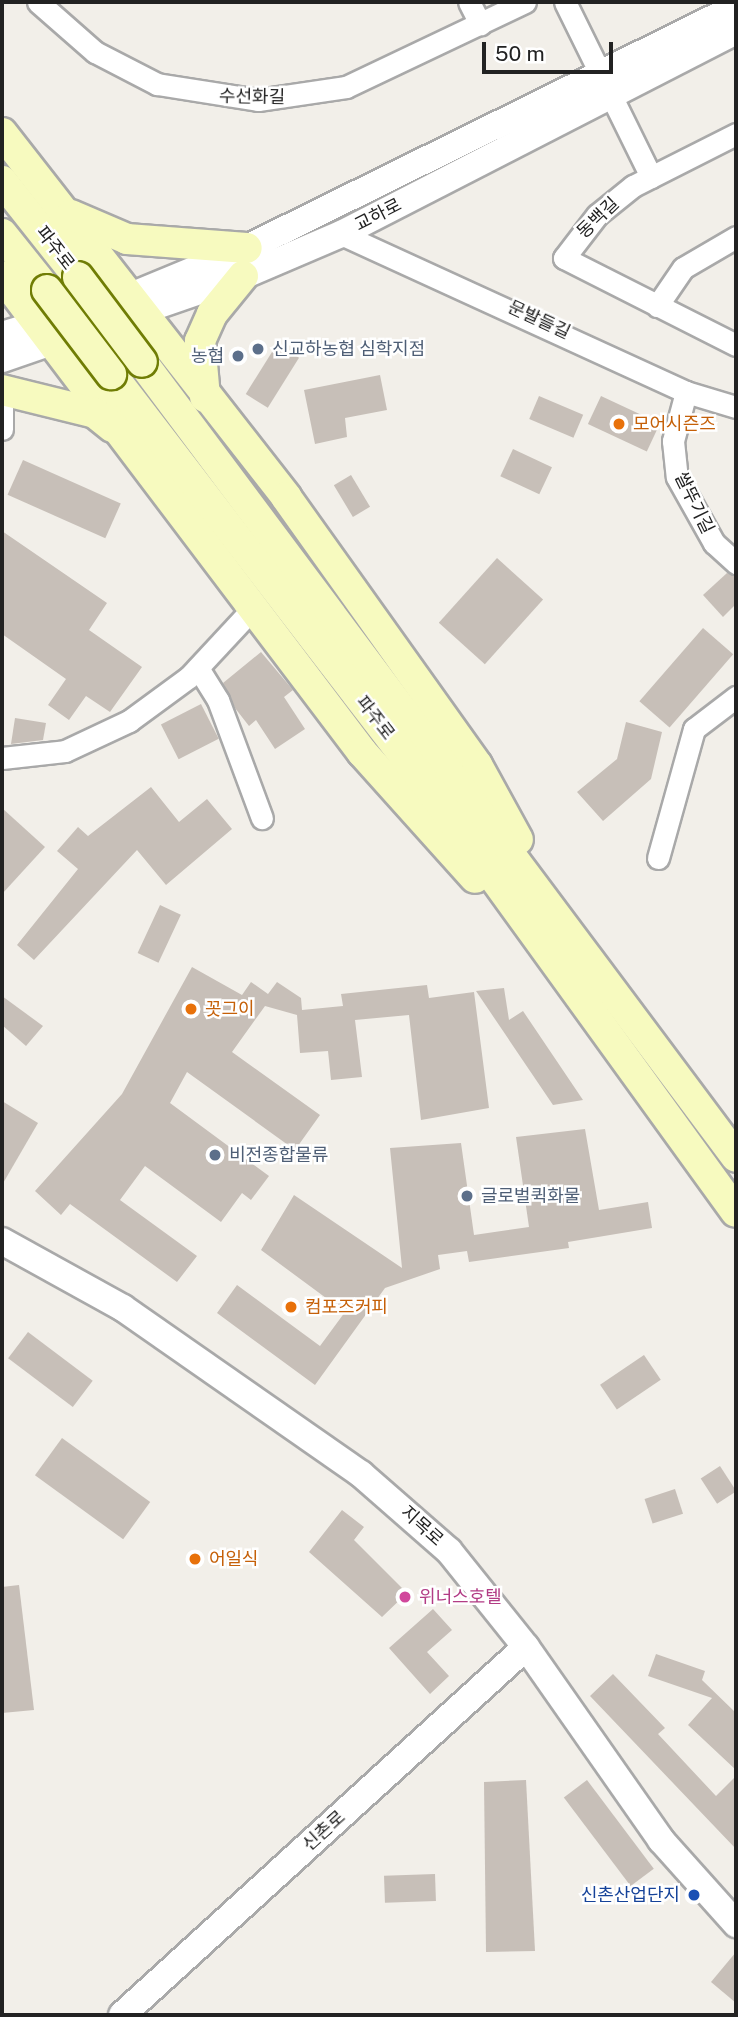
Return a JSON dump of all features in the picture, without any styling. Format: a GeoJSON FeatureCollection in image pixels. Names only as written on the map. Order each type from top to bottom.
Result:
{"type":"FeatureCollection","features":[{"type":"Feature","properties":{"kind":"main road"},"geometry":{"type":"LineString","coordinates":[[2,133],[140,303],[205,398],[286,497],[477,765],[569,932]]}},
{"type":"Feature","properties":{"kind":"main road","name":"파주로"},"geometry":{"type":"LineString","coordinates":[[2,181],[142,362],[736,1157]]}},
{"type":"Feature","properties":{"kind":"main road"},"geometry":{"type":"LineString","coordinates":[[67,213],[127,239],[245,262],[212,314],[200,341],[205,398]]}},
{"type":"Feature","properties":{"kind":"main road","name":"파주로"},"geometry":{"type":"LineString","coordinates":[[2,234],[111,374],[556,964],[736,1212]]}},
{"type":"Feature","properties":{"kind":"main road"},"geometry":{"type":"LineString","coordinates":[[2,276],[136,446],[255,607],[414,813],[556,964]]}},
{"type":"Feature","properties":{"kind":"main road"},"geometry":{"type":"LineString","coordinates":[[2,390],[95,413],[136,446]]}},
{"type":"Feature","properties":{"kind":"street","name":"수선화길"},"geometry":{"type":"LineString","coordinates":[[37,2],[123,69],[170,88],[232,99],[291,99],[346,88],[525,2]]}},
{"type":"Feature","properties":{"kind":"street"},"geometry":{"type":"LineString","coordinates":[[469,2],[480,24]]}},
{"type":"Feature","properties":{"kind":"street"},"geometry":{"type":"LineString","coordinates":[[565,2],[651,177]]}},
{"type":"Feature","properties":{"kind":"street","name":"교하로"},"geometry":{"type":"LineString","coordinates":[[245,262],[341,234],[736,7]]}},
{"type":"Feature","properties":{"kind":"street","name":"교하로"},"geometry":{"type":"LineString","coordinates":[[2,335],[44,331],[140,303],[245,262],[606,83],[736,31]]}},
{"type":"Feature","properties":{"kind":"street","name":"동백길"},"geometry":{"type":"LineString","coordinates":[[735,139],[651,177],[597,215],[564,258],[736,345]]}},
{"type":"Feature","properties":{"kind":"street","name":"문발들길"},"geometry":{"type":"LineString","coordinates":[[341,234],[686,392],[736,407]]}},
{"type":"Feature","properties":{"kind":"street"},"geometry":{"type":"LineString","coordinates":[[657,306],[683,268],[736,237]]}},
{"type":"Feature","properties":{"kind":"street","name":"교하로"},"geometry":{"type":"LineString","coordinates":[[2,359],[44,331]]}},
{"type":"Feature","properties":{"kind":"street","name":"쌀뚜기길"},"geometry":{"type":"LineString","coordinates":[[686,392],[673,441],[677,477],[714,544],[736,563]]}},
{"type":"Feature","properties":{"kind":"street"},"geometry":{"type":"LineString","coordinates":[[2,401],[2,429]]}},
{"type":"Feature","properties":{"kind":"street"},"geometry":{"type":"LineString","coordinates":[[2,758],[65,751],[130,720],[198,668],[255,607]]}},
{"type":"Feature","properties":{"kind":"street"},"geometry":{"type":"LineString","coordinates":[[198,668],[218,700],[262,818]]}},
{"type":"Feature","properties":{"kind":"street"},"geometry":{"type":"LineString","coordinates":[[658,858],[694,729],[736,697]]}},
{"type":"Feature","properties":{"kind":"street","name":"지목로"},"geometry":{"type":"LineString","coordinates":[[2,1241],[123,1308],[361,1474],[449,1551],[726,1903],[736,1924]]}},
{"type":"Feature","properties":{"kind":"street","name":"신촌로"},"geometry":{"type":"LineString","coordinates":[[122,2015],[526,1647]]}},
{"type":"Feature","properties":{"kind":"building"},"geometry":{"type":"Polygon","coordinates":[[[277,344],[299,358],[268,408],[246,394],[277,344]]]}},
{"type":"Feature","properties":{"kind":"building"},"geometry":{"type":"Polygon","coordinates":[[[380,375],[387,410],[345,418],[347,437],[315,444],[304,390],[380,375]]]}},
{"type":"Feature","properties":{"kind":"building"},"geometry":{"type":"Polygon","coordinates":[[[539,396],[583,415],[573,438],[529,419],[539,396]]]}},
{"type":"Feature","properties":{"kind":"building"},"geometry":{"type":"Polygon","coordinates":[[[601,396],[660,423],[647,452],[588,424],[601,396]]]}},
{"type":"Feature","properties":{"kind":"building"},"geometry":{"type":"Polygon","coordinates":[[[513,449],[552,467],[539,494],[500,476],[513,449]]]}},
{"type":"Feature","properties":{"kind":"building"},"geometry":{"type":"Polygon","coordinates":[[[23,460],[121,504],[105,538],[8,495],[23,460]]]}},
{"type":"Feature","properties":{"kind":"building"},"geometry":{"type":"Polygon","coordinates":[[[351,475],[370,507],[353,517],[334,485],[351,475]]]}},
{"type":"Feature","properties":{"kind":"building"},"geometry":{"type":"Polygon","coordinates":[[[2,531],[107,603],[89,630],[142,667],[110,712],[86,696],[69,720],[48,705],[66,679],[2,634],[2,531]]]}},
{"type":"Feature","properties":{"kind":"building"},"geometry":{"type":"Polygon","coordinates":[[[497,558],[543,599],[485,664],[439,623],[497,558]]]}},
{"type":"Feature","properties":{"kind":"building"},"geometry":{"type":"Polygon","coordinates":[[[727,573],[736,576],[736,604],[723,617],[703,595],[727,573]]]}},
{"type":"Feature","properties":{"kind":"building"},"geometry":{"type":"Polygon","coordinates":[[[703,628],[733,654],[670,727],[639,701],[703,628]]]}},
{"type":"Feature","properties":{"kind":"building"},"geometry":{"type":"Polygon","coordinates":[[[261,652],[293,690],[284,697],[305,729],[275,749],[256,720],[249,726],[235,708],[223,683],[261,652]]]}},
{"type":"Feature","properties":{"kind":"building"},"geometry":{"type":"Polygon","coordinates":[[[201,704],[219,739],[179,759],[161,724],[201,704]]]}},
{"type":"Feature","properties":{"kind":"building"},"geometry":{"type":"Polygon","coordinates":[[[15,718],[46,723],[43,740],[11,744],[15,718]]]}},
{"type":"Feature","properties":{"kind":"building"},"geometry":{"type":"Polygon","coordinates":[[[626,722],[662,732],[651,779],[603,821],[577,792],[617,759],[626,722]]]}},
{"type":"Feature","properties":{"kind":"building"},"geometry":{"type":"Polygon","coordinates":[[[151,787],[179,822],[207,799],[232,829],[166,885],[137,850],[34,960],[17,945],[78,869],[57,851],[78,827],[88,836],[151,787]]]}},
{"type":"Feature","properties":{"kind":"building"},"geometry":{"type":"Polygon","coordinates":[[[2,808],[45,847],[2,894],[2,808]]]}},
{"type":"Feature","properties":{"kind":"building"},"geometry":{"type":"Polygon","coordinates":[[[160,905],[181,915],[158,963],[138,953],[160,905]]]}},
{"type":"Feature","properties":{"kind":"building"},"geometry":{"type":"Polygon","coordinates":[[[192,967],[242,995],[251,982],[268,994],[277,982],[301,998],[302,1010],[343,1006],[341,994],[427,985],[429,998],[474,992],[489,1108],[421,1120],[409,1015],[355,1020],[362,1077],[331,1080],[328,1051],[300,1053],[297,1015],[265,1006],[232,1052],[320,1115],[295,1150],[187,1072],[170,1103],[269,1176],[251,1200],[242,1193],[221,1222],[145,1166],[120,1200],[197,1256],[177,1282],[70,1204],[61,1215],[35,1191],[122,1094],[192,967]]]}},
{"type":"Feature","properties":{"kind":"building"},"geometry":{"type":"Polygon","coordinates":[[[504,988],[509,1020],[523,1011],[583,1100],[553,1105],[476,991],[504,988]]]}},
{"type":"Feature","properties":{"kind":"building"},"geometry":{"type":"Polygon","coordinates":[[[2,996],[43,1026],[26,1046],[2,1025],[2,996]]]}},
{"type":"Feature","properties":{"kind":"building"},"geometry":{"type":"Polygon","coordinates":[[[2,1101],[38,1123],[2,1185],[2,1101]]]}},
{"type":"Feature","properties":{"kind":"building"},"geometry":{"type":"Polygon","coordinates":[[[585,1129],[599,1210],[648,1202],[652,1228],[568,1242],[569,1248],[469,1262],[467,1251],[438,1255],[440,1269],[385,1288],[315,1385],[217,1313],[237,1285],[320,1346],[345,1312],[261,1250],[294,1195],[402,1268],[390,1148],[461,1143],[474,1235],[529,1227],[516,1137],[585,1129]]]}},
{"type":"Feature","properties":{"kind":"building"},"geometry":{"type":"Polygon","coordinates":[[[28,1332],[93,1381],[73,1407],[8,1358],[28,1332]]]}},
{"type":"Feature","properties":{"kind":"building"},"geometry":{"type":"Polygon","coordinates":[[[644,1355],[661,1380],[617,1410],[600,1385],[644,1355]]]}},
{"type":"Feature","properties":{"kind":"building"},"geometry":{"type":"Polygon","coordinates":[[[62,1438],[150,1502],[123,1539],[35,1475],[62,1438]]]}},
{"type":"Feature","properties":{"kind":"building"},"geometry":{"type":"Polygon","coordinates":[[[720,1466],[736,1491],[717,1504],[701,1479],[720,1466]]]}},
{"type":"Feature","properties":{"kind":"building"},"geometry":{"type":"Polygon","coordinates":[[[675,1489],[683,1514],[653,1524],[645,1499],[675,1489]]]}},
{"type":"Feature","properties":{"kind":"building"},"geometry":{"type":"Polygon","coordinates":[[[342,1510],[364,1527],[354,1540],[407,1593],[382,1617],[309,1552],[342,1510]]]}},
{"type":"Feature","properties":{"kind":"building"},"geometry":{"type":"Polygon","coordinates":[[[19,1585],[34,1710],[2,1713],[2,1587],[19,1585]]]}},
{"type":"Feature","properties":{"kind":"building"},"geometry":{"type":"Polygon","coordinates":[[[433,1609],[452,1630],[427,1652],[449,1676],[430,1694],[389,1648],[433,1609]]]}},
{"type":"Feature","properties":{"kind":"building"},"geometry":{"type":"Polygon","coordinates":[[[656,1654],[705,1671],[702,1680],[736,1713],[736,1770],[688,1725],[712,1698],[648,1676],[656,1654]]]}},
{"type":"Feature","properties":{"kind":"building"},"geometry":{"type":"Polygon","coordinates":[[[613,1674],[665,1728],[658,1734],[716,1796],[736,1776],[736,1849],[590,1696],[613,1674]]]}},
{"type":"Feature","properties":{"kind":"building"},"geometry":{"type":"Polygon","coordinates":[[[526,1780],[535,1951],[486,1952],[484,1782],[526,1780]]]}},
{"type":"Feature","properties":{"kind":"building"},"geometry":{"type":"Polygon","coordinates":[[[587,1780],[654,1869],[631,1886],[564,1797],[587,1780]]]}},
{"type":"Feature","properties":{"kind":"building"},"geometry":{"type":"Polygon","coordinates":[[[435,1874],[436,1901],[385,1903],[384,1876],[435,1874]]]}},
{"type":"Feature","properties":{"kind":"building"},"geometry":{"type":"Polygon","coordinates":[[[736,1952],[736,2003],[711,1982],[736,1952]]]}},
{"type":"Feature","properties":{"kind":"place","name":"신교하농협 심학지점"},"geometry":{"type":"Point","coordinates":[258,349]}},
{"type":"Feature","properties":{"kind":"place","name":"농협"},"geometry":{"type":"Point","coordinates":[238,356]}},
{"type":"Feature","properties":{"kind":"place","name":"모어시즌즈"},"geometry":{"type":"Point","coordinates":[619,424]}},
{"type":"Feature","properties":{"kind":"place","name":"꼿그이"},"geometry":{"type":"Point","coordinates":[191,1009]}},
{"type":"Feature","properties":{"kind":"place","name":"비전종합물류"},"geometry":{"type":"Point","coordinates":[215,1155]}},
{"type":"Feature","properties":{"kind":"place","name":"글로벌퀵화물"},"geometry":{"type":"Point","coordinates":[467,1196]}},
{"type":"Feature","properties":{"kind":"place","name":"컴포즈커피"},"geometry":{"type":"Point","coordinates":[291,1307]}},
{"type":"Feature","properties":{"kind":"place","name":"어일식"},"geometry":{"type":"Point","coordinates":[195,1559]}},
{"type":"Feature","properties":{"kind":"place","name":"위너스호텔"},"geometry":{"type":"Point","coordinates":[405,1597]}},
{"type":"Feature","properties":{"kind":"place","name":"신촌산업단지"},"geometry":{"type":"Point","coordinates":[694,1895]}}]}
